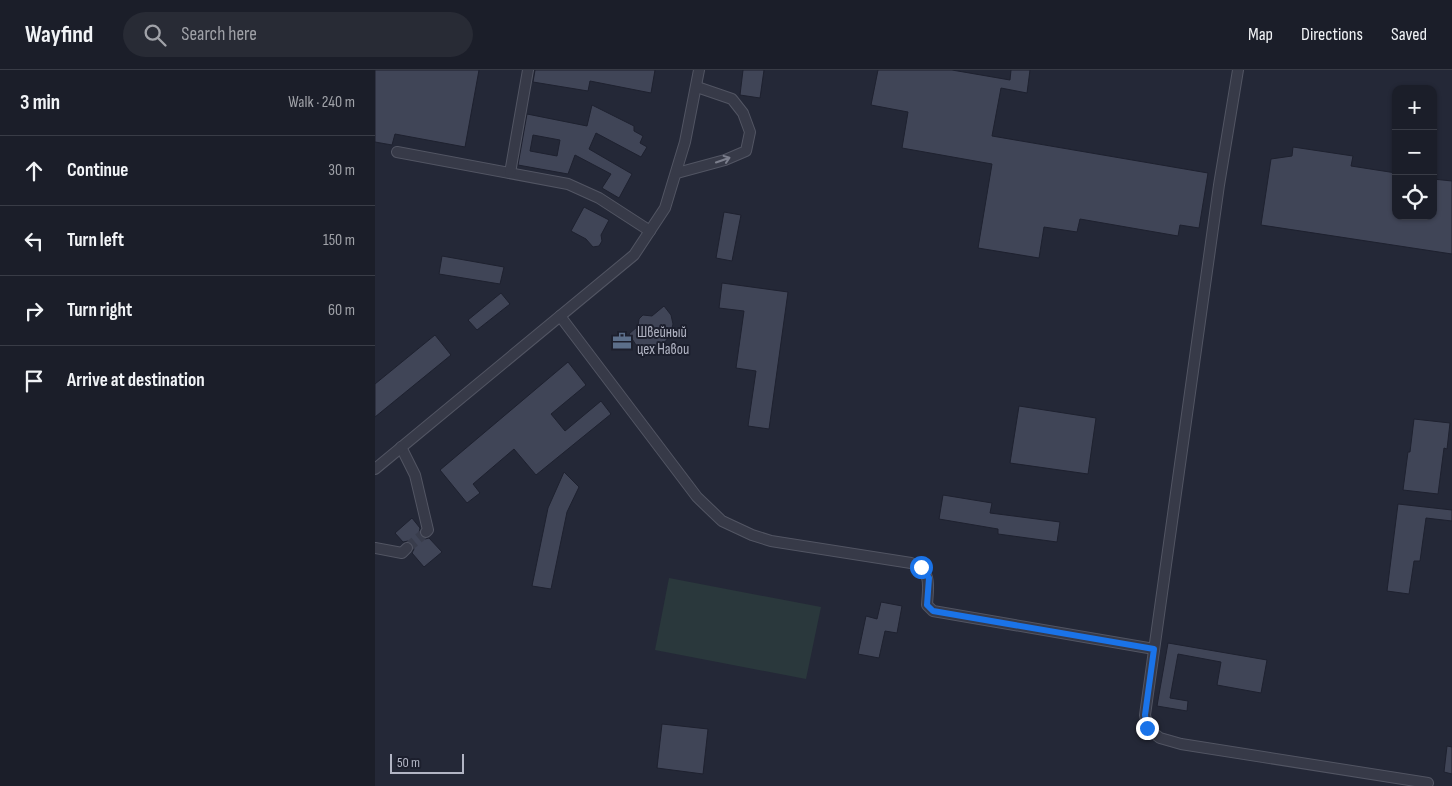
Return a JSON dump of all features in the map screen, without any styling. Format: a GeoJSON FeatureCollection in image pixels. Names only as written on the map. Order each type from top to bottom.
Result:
{"type":"FeatureCollection","features":[{"type":"Feature","properties":{"kind":"street"},"geometry":{"type":"LineString","coordinates":[[510,173],[528,70]]}},
{"type":"Feature","properties":{"kind":"street"},"geometry":{"type":"LineString","coordinates":[[375,469],[634,255],[665,208],[677,174],[697,87],[699,70]]}},
{"type":"Feature","properties":{"kind":"street"},"geometry":{"type":"LineString","coordinates":[[1238,70],[1219,185],[1154,649],[1145,715],[1147,728],[1160,738],[1181,744],[1428,783]]}},
{"type":"Feature","properties":{"kind":"street"},"geometry":{"type":"LineString","coordinates":[[677,174],[725,160],[746,151],[750,132],[743,113],[732,99],[697,87]]}},
{"type":"Feature","properties":{"kind":"street"},"geometry":{"type":"LineString","coordinates":[[397,152],[568,184],[599,198],[650,232]]}},
{"type":"Feature","properties":{"kind":"street"},"geometry":{"type":"LineString","coordinates":[[560,316],[697,497],[722,521],[752,535],[771,541],[911,563],[921,567],[929,578],[927,605],[933,611],[1154,649]]}},
{"type":"Feature","properties":{"kind":"street"},"geometry":{"type":"LineString","coordinates":[[401,447],[415,475],[428,530],[426,532]]}},
{"type":"Feature","properties":{"kind":"street"},"geometry":{"type":"LineString","coordinates":[[375,548],[402,553],[407,548]]}},
{"type":"Feature","properties":{"kind":"shaded area"},"geometry":{"type":"Polygon","coordinates":[[[669,578],[821,607],[806,679],[655,650],[669,578]]]}},
{"type":"Feature","properties":{"kind":"building"},"geometry":{"type":"Polygon","coordinates":[[[375,70],[479,70],[465,147],[395,134],[392,145],[375,142],[375,70]]]}},
{"type":"Feature","properties":{"kind":"building"},"geometry":{"type":"Polygon","coordinates":[[[535,70],[655,70],[651,93],[590,81],[588,91],[533,82],[535,70]]]}},
{"type":"Feature","properties":{"kind":"building"},"geometry":{"type":"Polygon","coordinates":[[[743,70],[764,70],[760,98],[740,95],[743,70]]]}},
{"type":"Feature","properties":{"kind":"building"},"geometry":{"type":"Polygon","coordinates":[[[878,70],[952,70],[1010,80],[1011,70],[1030,70],[1027,93],[1001,88],[992,136],[1208,173],[1199,228],[1180,225],[1178,236],[1080,219],[1077,232],[1044,227],[1039,258],[978,248],[992,164],[902,148],[908,112],[871,105],[878,70]]]}},
{"type":"Feature","properties":{"kind":"building"},"geometry":{"type":"Polygon","coordinates":[[[592,105],[634,126],[634,131],[643,136],[640,143],[647,147],[641,157],[596,133],[589,149],[632,174],[619,198],[602,188],[611,174],[575,155],[568,174],[518,165],[527,114],[587,126],[592,105]],[[533,135],[530,151],[557,156],[560,140],[533,135]]]}},
{"type":"Feature","properties":{"kind":"building"},"geometry":{"type":"Polygon","coordinates":[[[1293,147],[1353,156],[1351,166],[1392,172],[1392,220],[1437,220],[1437,179],[1452,181],[1452,254],[1261,225],[1271,159],[1292,156],[1293,147]]]}},
{"type":"Feature","properties":{"kind":"building"},"geometry":{"type":"Polygon","coordinates":[[[584,207],[609,220],[601,235],[602,241],[599,246],[593,247],[586,239],[571,231],[584,207]]]}},
{"type":"Feature","properties":{"kind":"building"},"geometry":{"type":"Polygon","coordinates":[[[724,212],[741,215],[732,261],[716,258],[724,212]]]}},
{"type":"Feature","properties":{"kind":"building"},"geometry":{"type":"Polygon","coordinates":[[[442,256],[504,267],[500,284],[439,274],[442,256]]]}},
{"type":"Feature","properties":{"kind":"building"},"geometry":{"type":"Polygon","coordinates":[[[722,283],[788,292],[769,429],[748,426],[756,371],[736,368],[744,311],[719,308],[722,283]]]}},
{"type":"Feature","properties":{"kind":"building"},"geometry":{"type":"Polygon","coordinates":[[[501,293],[510,304],[477,330],[468,320],[501,293]]]}},
{"type":"Feature","properties":{"kind":"building"},"geometry":{"type":"Polygon","coordinates":[[[664,306],[671,315],[673,324],[670,336],[662,345],[650,348],[636,345],[629,334],[638,326],[639,319],[643,315],[652,316],[664,306]]]}},
{"type":"Feature","properties":{"kind":"building"},"geometry":{"type":"Polygon","coordinates":[[[435,335],[451,355],[375,417],[375,384],[435,335]]]}},
{"type":"Feature","properties":{"kind":"building"},"geometry":{"type":"Polygon","coordinates":[[[568,362],[586,385],[551,414],[565,431],[601,401],[611,414],[536,475],[514,449],[473,484],[480,493],[467,503],[440,470],[568,362]]]}},
{"type":"Feature","properties":{"kind":"building"},"geometry":{"type":"Polygon","coordinates":[[[1019,406],[1096,418],[1088,474],[1010,463],[1019,406]]]}},
{"type":"Feature","properties":{"kind":"building"},"geometry":{"type":"Polygon","coordinates":[[[1414,419],[1450,423],[1447,449],[1444,448],[1438,494],[1403,490],[1414,419]]]}},
{"type":"Feature","properties":{"kind":"building"},"geometry":{"type":"Polygon","coordinates":[[[564,472],[579,487],[567,512],[551,589],[532,586],[548,508],[564,472]]]}},
{"type":"Feature","properties":{"kind":"building"},"geometry":{"type":"Polygon","coordinates":[[[943,495],[992,503],[990,513],[1060,522],[1057,542],[998,534],[998,529],[939,519],[943,495]]]}},
{"type":"Feature","properties":{"kind":"building"},"geometry":{"type":"Polygon","coordinates":[[[1398,504],[1452,510],[1452,521],[1426,518],[1420,561],[1414,561],[1409,594],[1387,591],[1398,504]]]}},
{"type":"Feature","properties":{"kind":"building"},"geometry":{"type":"Polygon","coordinates":[[[412,518],[420,528],[419,533],[421,536],[425,539],[429,538],[442,552],[424,567],[412,553],[414,549],[412,544],[408,541],[403,542],[395,533],[412,518]]]}},
{"type":"Feature","properties":{"kind":"building"},"geometry":{"type":"Polygon","coordinates":[[[881,602],[902,606],[897,633],[885,631],[879,658],[858,654],[866,616],[877,619],[881,602]]]}},
{"type":"Feature","properties":{"kind":"building"},"geometry":{"type":"Polygon","coordinates":[[[1168,643],[1267,660],[1261,693],[1217,685],[1221,662],[1178,654],[1170,698],[1188,701],[1187,711],[1157,706],[1168,643]]]}},
{"type":"Feature","properties":{"kind":"building"},"geometry":{"type":"Polygon","coordinates":[[[662,724],[708,729],[703,774],[657,768],[662,724]]]}},
{"type":"Feature","properties":{"kind":"building"},"geometry":{"type":"Polygon","coordinates":[[[1447,746],[1452,747],[1452,774],[1444,772],[1447,746]]]}},
{"type":"Feature","properties":{"kind":"tunnel"},"geometry":{"type":"LineString","coordinates":[[407,548],[426,532]]}},
{"type":"Feature","properties":{"kind":"place","name":"Швейный цех Навои"},"geometry":{"type":"Point","coordinates":[622,341]}},
{"type":"Feature","properties":{"kind":"route"},"geometry":{"type":"LineString","coordinates":[[921,567],[929,578],[927,605],[933,611],[1154,649],[1145,715],[1147,728]]}}]}
